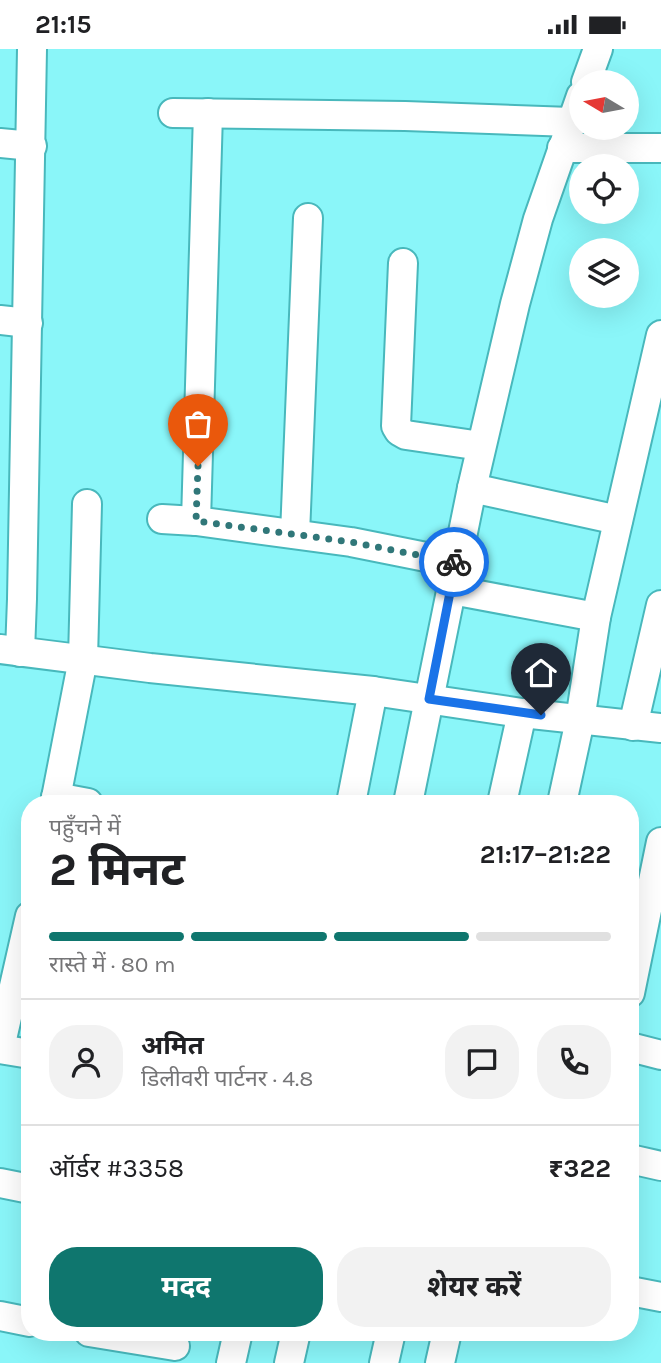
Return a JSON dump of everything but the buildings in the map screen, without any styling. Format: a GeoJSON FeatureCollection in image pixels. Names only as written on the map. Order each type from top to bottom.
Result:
{"type":"FeatureCollection","features":[{"type":"Feature","properties":{"kind":"street"},"geometry":{"type":"LineString","coordinates":[[33,49],[28,323],[10,650],[373,691],[522,713],[661,728]]}},
{"type":"Feature","properties":{"kind":"street"},"geometry":{"type":"LineString","coordinates":[[590,70],[598,49]]}},
{"type":"Feature","properties":{"kind":"street"},"geometry":{"type":"LineString","coordinates":[[173,113],[405,116],[569,122]]}},
{"type":"Feature","properties":{"kind":"street"},"geometry":{"type":"LineString","coordinates":[[196,521],[208,113]]}},
{"type":"Feature","properties":{"kind":"street"},"geometry":{"type":"LineString","coordinates":[[410,795],[481,446],[538,219],[569,128]]}},
{"type":"Feature","properties":{"kind":"street"},"geometry":{"type":"LineString","coordinates":[[633,140],[661,148]]}},
{"type":"Feature","properties":{"kind":"street"},"geometry":{"type":"LineString","coordinates":[[0,143],[32,146]]}},
{"type":"Feature","properties":{"kind":"street"},"geometry":{"type":"LineString","coordinates":[[295,534],[308,218]]}},
{"type":"Feature","properties":{"kind":"street"},"geometry":{"type":"LineString","coordinates":[[403,263],[396,426],[406,435],[481,446]]}},
{"type":"Feature","properties":{"kind":"street"},"geometry":{"type":"LineString","coordinates":[[0,320],[28,323]]}},
{"type":"Feature","properties":{"kind":"street"},"geometry":{"type":"LineString","coordinates":[[564,795],[580,720],[596,617],[618,520],[655,390],[661,335]]}},
{"type":"Feature","properties":{"kind":"street"},"geometry":{"type":"LineString","coordinates":[[472,488],[618,520]]}},
{"type":"Feature","properties":{"kind":"street"},"geometry":{"type":"LineString","coordinates":[[56,795],[83,659],[88,504]]}},
{"type":"Feature","properties":{"kind":"street"},"geometry":{"type":"LineString","coordinates":[[162,519],[196,521],[351,542],[456,562]]}},
{"type":"Feature","properties":{"kind":"street"},"geometry":{"type":"LineString","coordinates":[[452,590],[596,617]]}},
{"type":"Feature","properties":{"kind":"street"},"geometry":{"type":"LineString","coordinates":[[633,726],[661,605]]}},
{"type":"Feature","properties":{"kind":"street"},"geometry":{"type":"LineString","coordinates":[[353,795],[373,691]]}},
{"type":"Feature","properties":{"kind":"street"},"geometry":{"type":"LineString","coordinates":[[504,795],[522,713]]}},
{"type":"Feature","properties":{"kind":"street"},"geometry":{"type":"LineString","coordinates":[[639,969],[652,935],[661,842]]}},
{"type":"Feature","properties":{"kind":"street"},"geometry":{"type":"LineString","coordinates":[[21,956],[0,1049],[21,1052]]}},
{"type":"Feature","properties":{"kind":"street"},"geometry":{"type":"LineString","coordinates":[[639,1049],[661,1055]]}},
{"type":"Feature","properties":{"kind":"street"},"geometry":{"type":"LineString","coordinates":[[639,1161],[661,1166]]}},
{"type":"Feature","properties":{"kind":"street"},"geometry":{"type":"LineString","coordinates":[[0,1183],[21,1187]]}},
{"type":"Feature","properties":{"kind":"street"},"geometry":{"type":"LineString","coordinates":[[639,1293],[661,1297]]}},
{"type":"Feature","properties":{"kind":"street"},"geometry":{"type":"LineString","coordinates":[[0,1317],[21,1320]]}},
{"type":"Feature","properties":{"kind":"street"},"geometry":{"type":"LineString","coordinates":[[144,1341],[175,1346]]}},
{"type":"Feature","properties":{"kind":"street"},"geometry":{"type":"LineString","coordinates":[[231,1363],[236,1341]]}},
{"type":"Feature","properties":{"kind":"street"},"geometry":{"type":"LineString","coordinates":[[289,1363],[294,1341]]}},
{"type":"Feature","properties":{"kind":"street"},"geometry":{"type":"LineString","coordinates":[[384,1363],[389,1341]]}},
{"type":"Feature","properties":{"kind":"street"},"geometry":{"type":"LineString","coordinates":[[440,1363],[445,1341]]}},
{"type":"Feature","properties":{"kind":"way so far"},"geometry":{"type":"LineString","coordinates":[[198,466],[196,521],[351,542],[454,562]]}},
{"type":"Feature","properties":{"kind":"route"},"geometry":{"type":"LineString","coordinates":[[454,562],[452,590],[429,699],[541,715]]}}]}
